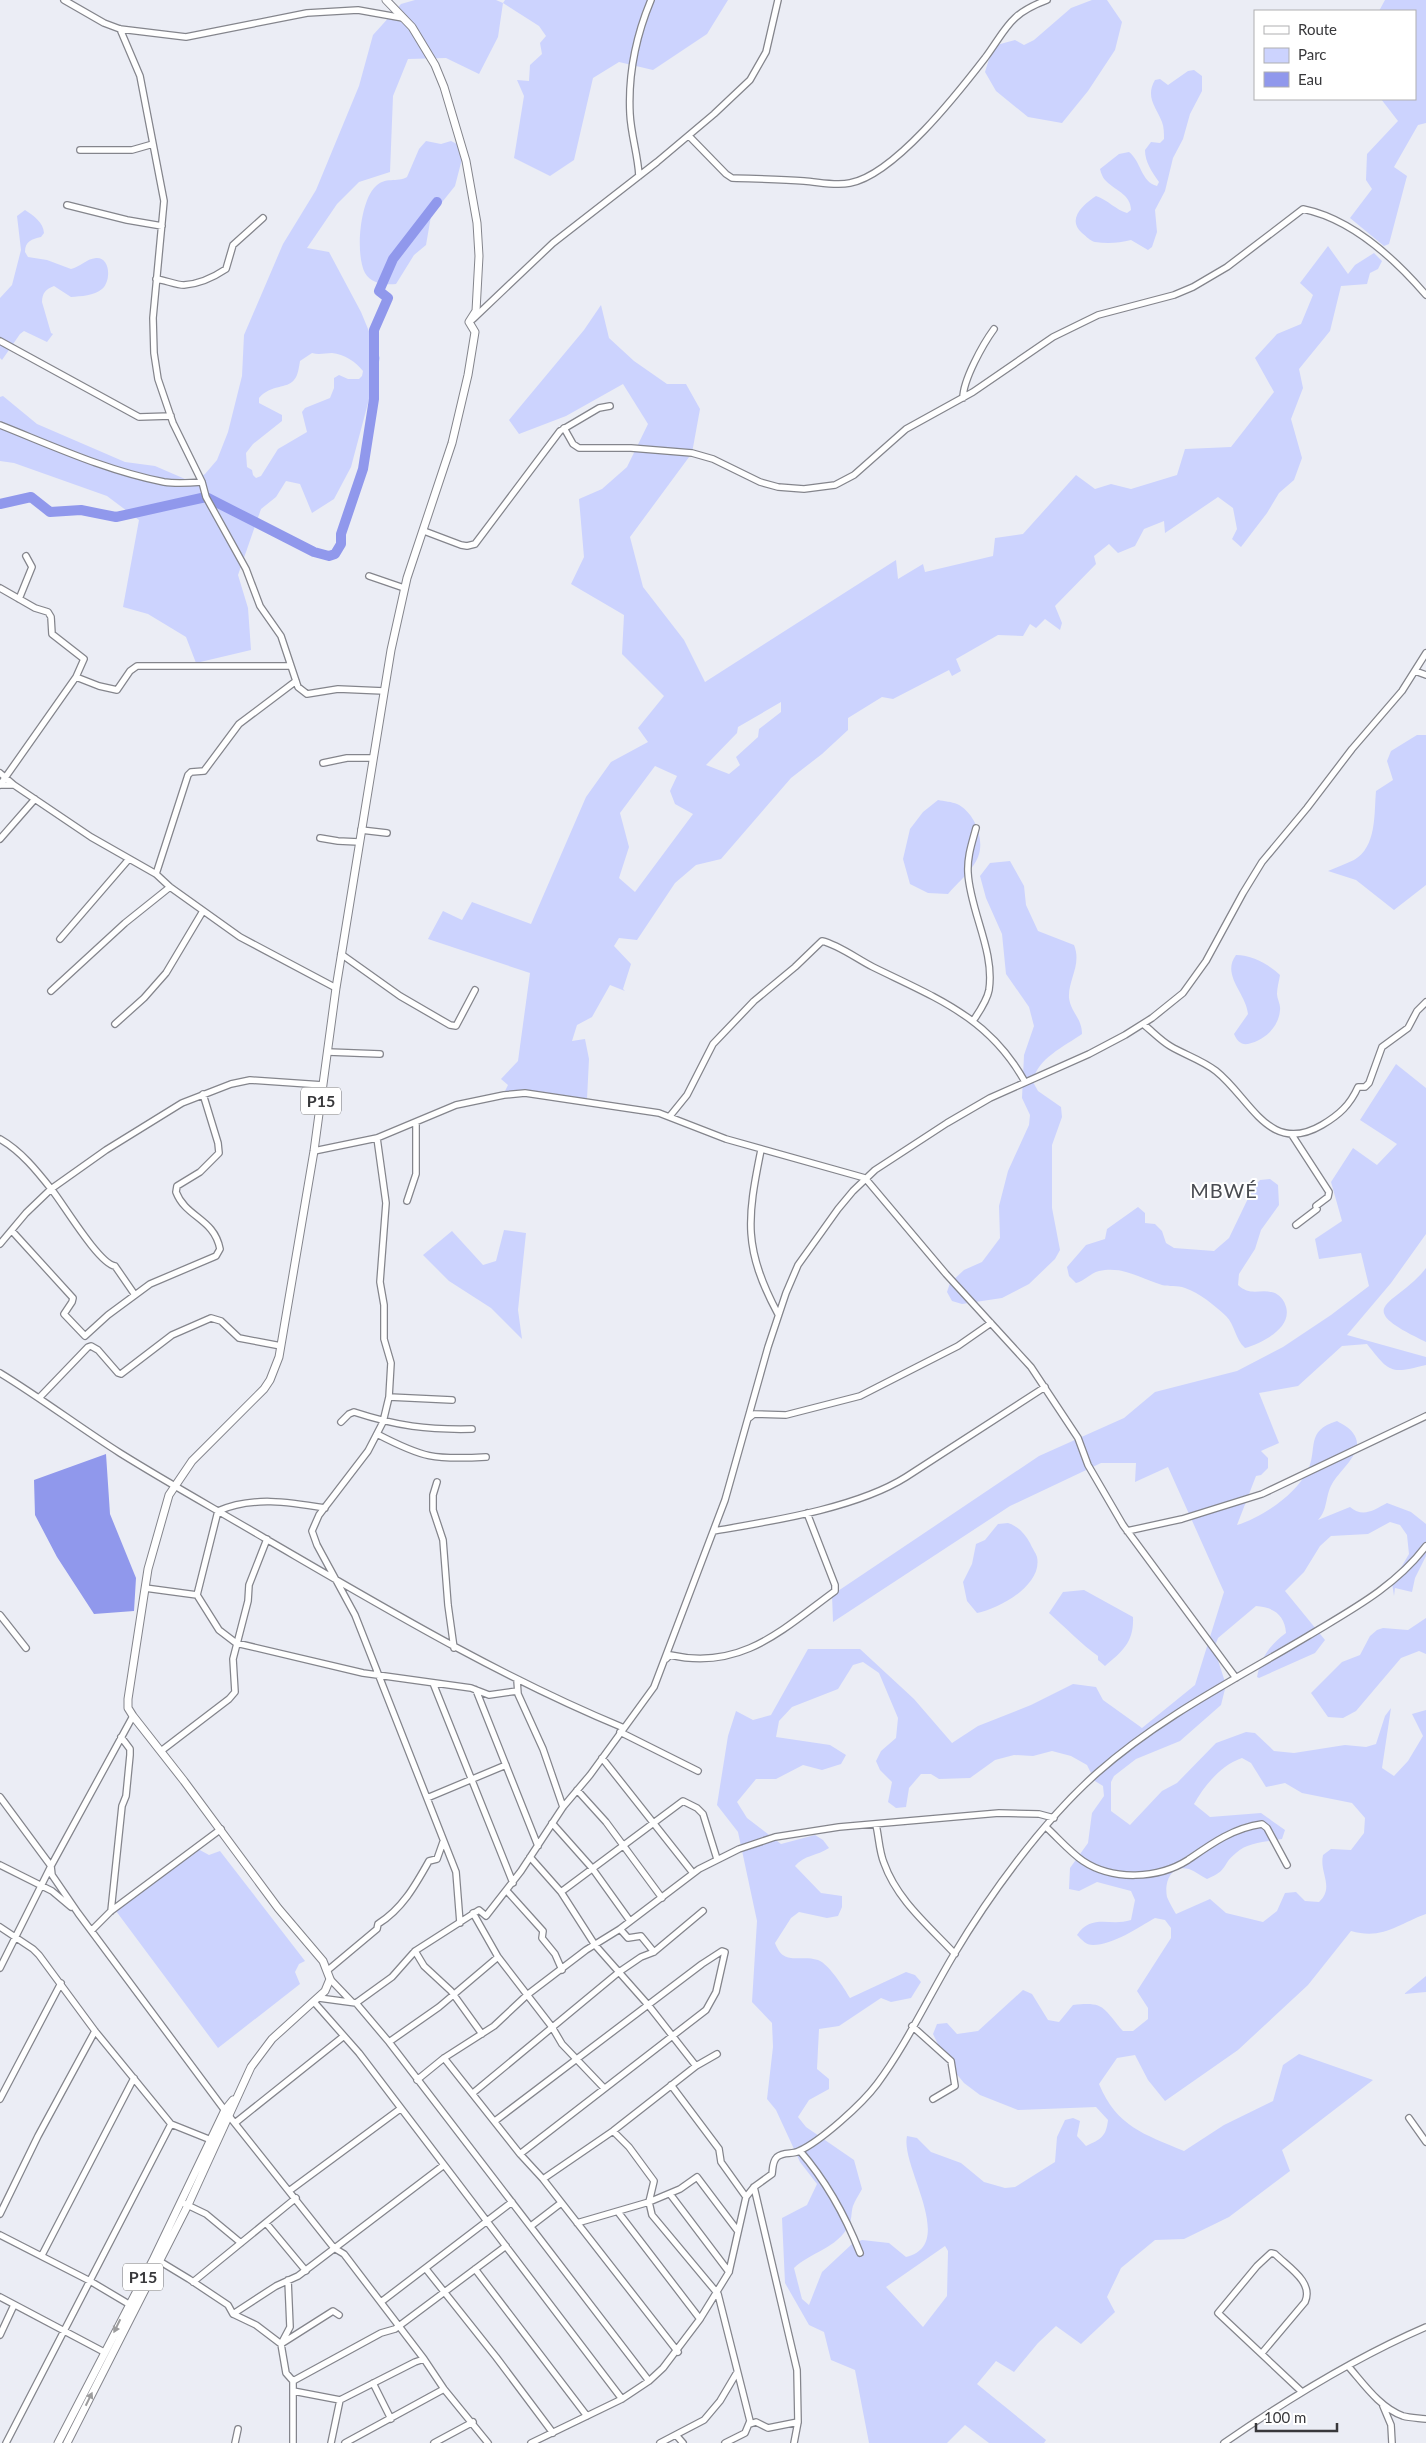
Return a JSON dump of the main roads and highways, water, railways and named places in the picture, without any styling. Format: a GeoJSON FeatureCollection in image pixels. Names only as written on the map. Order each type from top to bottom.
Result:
{"type":"FeatureCollection","features":[{"type":"Feature","properties":{"kind":"main road","name":"P15"},"geometry":{"type":"LineString","coordinates":[[185,2203],[211,2140],[266,2046],[317,2000],[328,1986],[330,1979],[328,1970],[318,1954],[271,1899],[133,1716],[128,1708],[128,1699],[152,1549],[173,1486],[200,1453],[264,1389],[275,1369],[281,1346],[314,1151],[341,954],[384,691],[404,588],[452,444],[465,390],[475,332],[469,322],[476,311],[479,256],[477,224],[466,161],[438,72],[423,43],[404,18],[386,0]]}},
{"type":"Feature","properties":{"kind":"main road","name":"P15"},"geometry":{"type":"LineString","coordinates":[[58,2443],[104,2352],[157,2260],[227,2113]]}},
{"type":"Feature","properties":{"kind":"main road","name":"P15"},"geometry":{"type":"LineString","coordinates":[[67,2443],[132,2306]]}},
{"type":"Feature","properties":{"kind":"water"},"geometry":{"type":"Polygon","coordinates":[[[106,1454],[110,1514],[136,1578],[134,1611],[94,1614],[57,1557],[35,1515],[34,1480],[106,1454]]]}},
{"type":"Feature","properties":{"kind":"waterway"},"geometry":{"type":"LineString","coordinates":[[0,504],[31,497],[50,512],[81,510],[116,517],[206,497],[314,552],[329,556],[335,554],[341,544],[341,534],[363,469],[374,399],[374,330],[388,298],[379,291],[393,259],[437,202]]}},
{"type":"Feature","properties":{"kind":"district","name":"MBWÉ"},"geometry":{"type":"Point","coordinates":[1224,1191]}}]}
